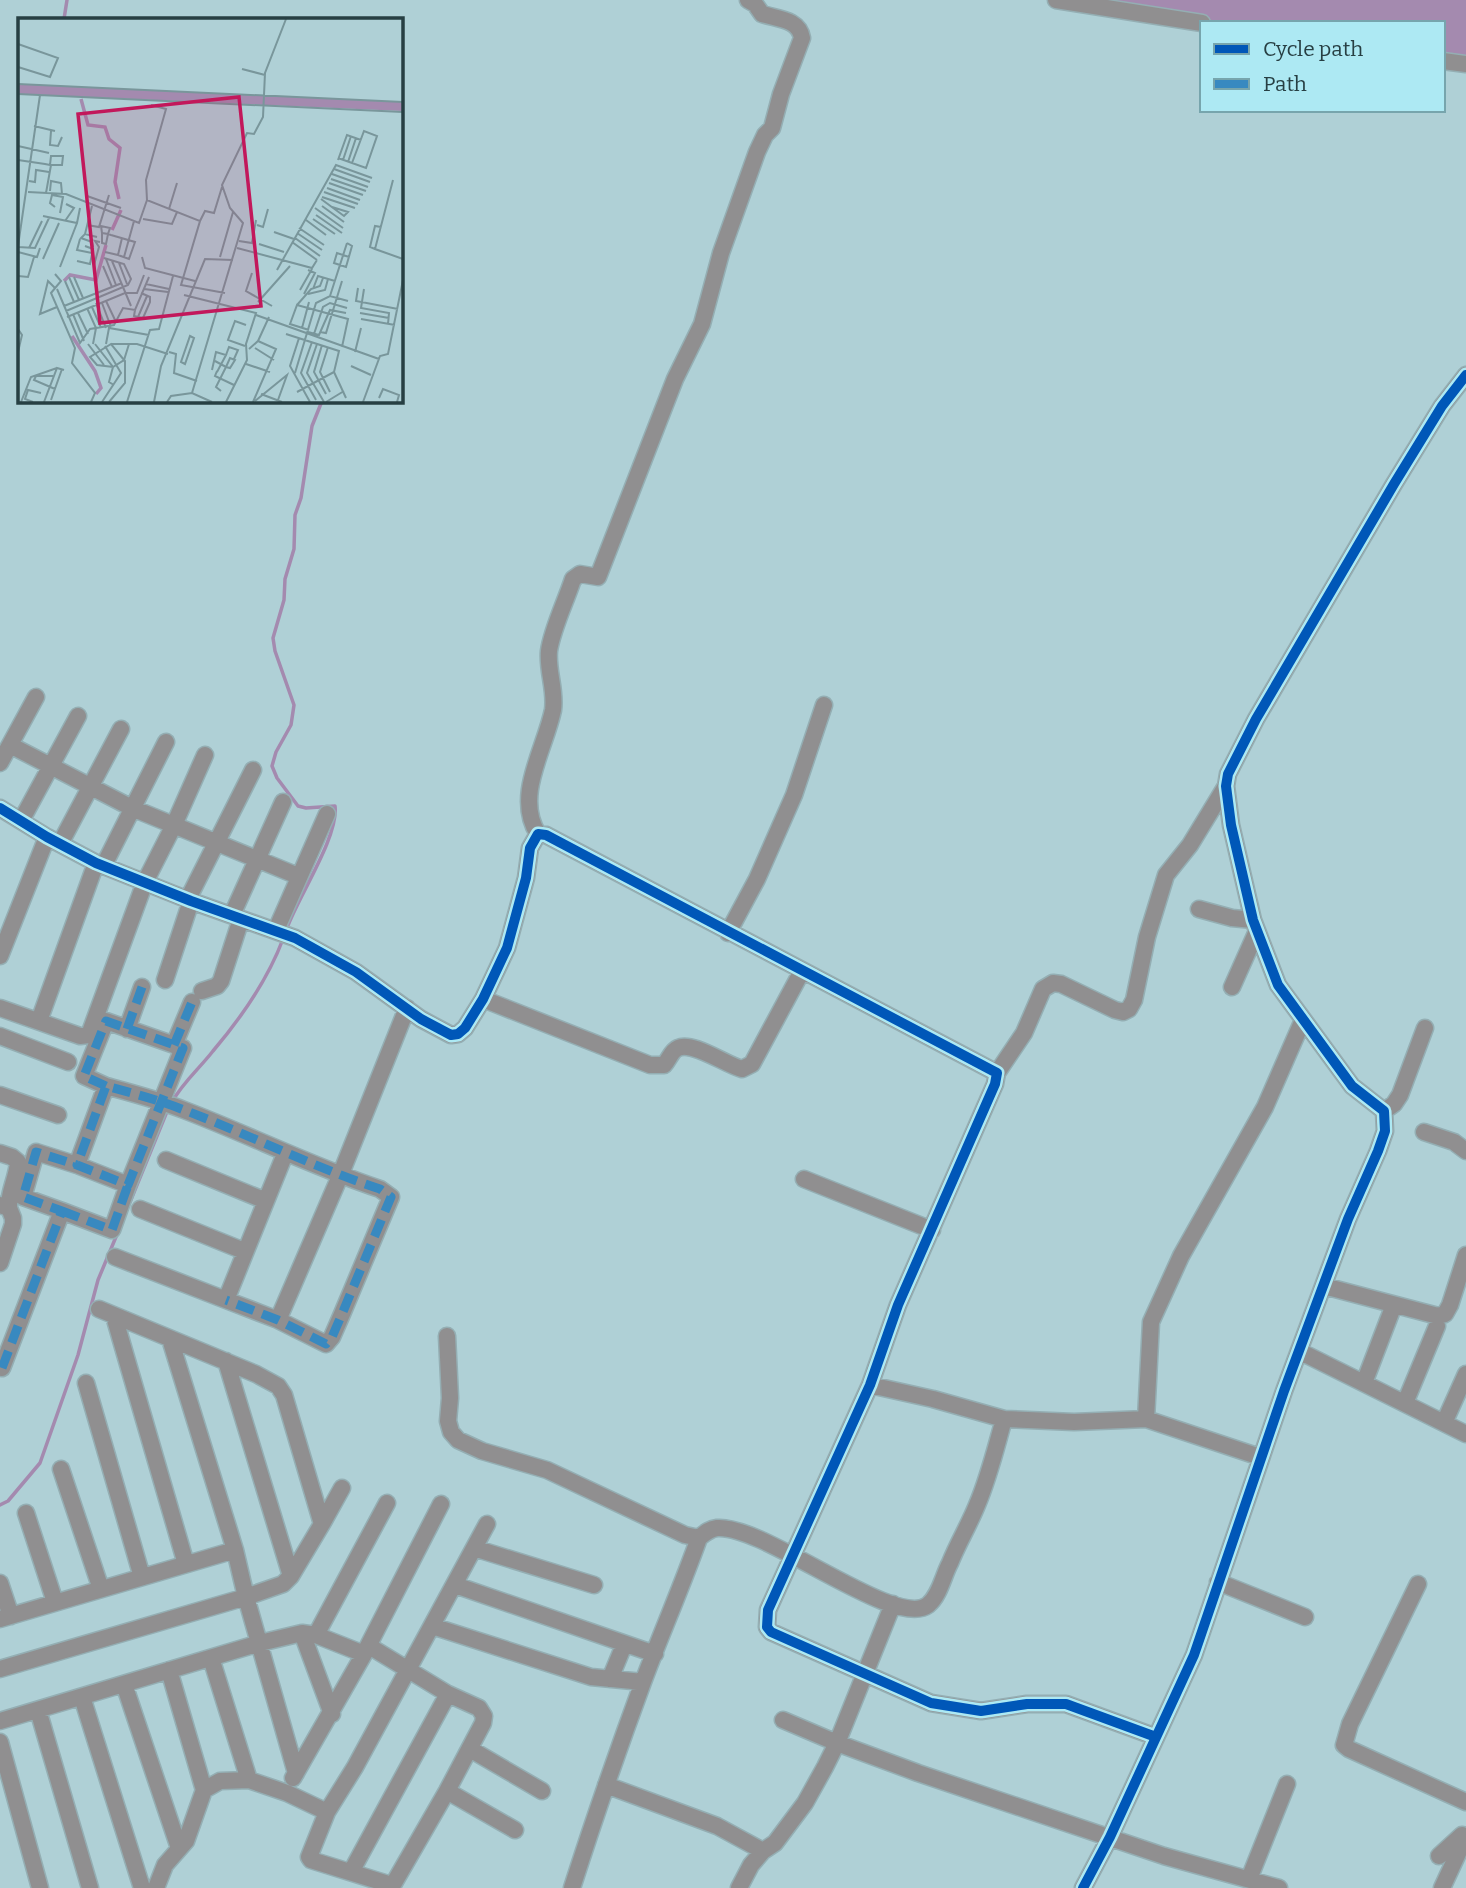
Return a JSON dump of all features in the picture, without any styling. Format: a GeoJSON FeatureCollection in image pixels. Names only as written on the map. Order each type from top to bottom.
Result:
{"type":"FeatureCollection","features":[{"type":"Feature","properties":{"kind":"street"},"geometry":{"type":"LineString","coordinates":[[538,834],[531,822],[528,807],[531,783],[552,710],[549,648],[573,579],[580,573],[595,578],[600,573],[666,409],[675,379],[702,324],[721,253],[757,152],[765,135],[772,128],[781,94],[802,38],[800,29],[795,24],[762,14],[755,4],[748,0]]}},
{"type":"Feature","properties":{"kind":"street"},"geometry":{"type":"LineString","coordinates":[[1056,0],[1200,23]]}},
{"type":"Feature","properties":{"kind":"street"},"geometry":{"type":"LineString","coordinates":[[1445,61],[1466,64]]}},
{"type":"Feature","properties":{"kind":"street"},"geometry":{"type":"LineString","coordinates":[[1083,1888],[1110,1837],[1194,1655],[1299,1351],[1385,1131],[1384,1111],[1352,1086],[1278,985],[1255,925],[1231,825],[1226,786],[1228,774],[1256,719],[1394,484],[1466,374]]}},
{"type":"Feature","properties":{"kind":"street"},"geometry":{"type":"LineString","coordinates":[[0,763],[36,697]]}},
{"type":"Feature","properties":{"kind":"street"},"geometry":{"type":"LineString","coordinates":[[728,933],[757,879],[794,795],[824,705]]}},
{"type":"Feature","properties":{"kind":"street"},"geometry":{"type":"LineString","coordinates":[[21,821],[78,716]]}},
{"type":"Feature","properties":{"kind":"street"},"geometry":{"type":"LineString","coordinates":[[0,956],[53,841],[90,787],[121,729]]}},
{"type":"Feature","properties":{"kind":"street"},"geometry":{"type":"LineString","coordinates":[[39,1021],[100,864],[166,742]]}},
{"type":"Feature","properties":{"kind":"street"},"geometry":{"type":"LineString","coordinates":[[10,745],[132,808],[298,876]]}},
{"type":"Feature","properties":{"kind":"street"},"geometry":{"type":"LineString","coordinates":[[0,1007],[79,1036],[89,1035],[145,882],[205,755]]}},
{"type":"Feature","properties":{"kind":"street"},"geometry":{"type":"LineString","coordinates":[[165,980],[190,900],[253,770]]}},
{"type":"Feature","properties":{"kind":"street"},"geometry":{"type":"LineString","coordinates":[[1156,1737],[1066,1704],[1027,1704],[981,1711],[931,1703],[771,1632],[767,1626],[768,1610],[870,1385],[898,1305],[995,1084],[997,1073],[1024,1033],[1043,989],[1048,985],[1060,984],[1115,1010],[1123,1012],[1129,1009],[1166,875],[1190,845],[1226,786]]}},
{"type":"Feature","properties":{"kind":"street"},"geometry":{"type":"LineString","coordinates":[[174,1045],[197,996],[217,986],[221,981],[236,917],[256,859],[283,802]]}},
{"type":"Feature","properties":{"kind":"street"},"geometry":{"type":"LineString","coordinates":[[0,808],[53,841],[100,864],[190,900],[282,932],[356,972],[445,1034],[458,1034],[466,1028],[483,999],[510,939],[526,878],[530,848],[538,834]]}},
{"type":"Feature","properties":{"kind":"street"},"geometry":{"type":"LineString","coordinates":[[282,932],[298,876],[327,814]]}},
{"type":"Feature","properties":{"kind":"street"},"geometry":{"type":"LineString","coordinates":[[538,834],[546,835],[997,1073]]}},
{"type":"Feature","properties":{"kind":"street"},"geometry":{"type":"LineString","coordinates":[[1199,909],[1255,925]]}},
{"type":"Feature","properties":{"kind":"street"},"geometry":{"type":"LineString","coordinates":[[1232,986],[1255,925]]}},
{"type":"Feature","properties":{"kind":"street"},"geometry":{"type":"LineString","coordinates":[[483,999],[650,1065],[664,1065],[676,1049],[682,1047],[696,1049],[742,1069],[752,1064],[802,971]]}},
{"type":"Feature","properties":{"kind":"street"},"geometry":{"type":"LineString","coordinates":[[127,1029],[142,987]]}},
{"type":"Feature","properties":{"kind":"street"},"geometry":{"type":"LineString","coordinates":[[278,1320],[340,1176],[407,1008]]}},
{"type":"Feature","properties":{"kind":"street"},"geometry":{"type":"LineString","coordinates":[[1146,1419],[1151,1322],[1181,1256],[1265,1107],[1303,1020]]}},
{"type":"Feature","properties":{"kind":"street"},"geometry":{"type":"LineString","coordinates":[[115,1256],[278,1320],[326,1344],[332,1337],[391,1197],[380,1189],[285,1154],[168,1104],[106,1086],[84,1076],[106,1021],[183,1048],[168,1104],[128,1185],[112,1230],[23,1197],[36,1152],[128,1185]]}},
{"type":"Feature","properties":{"kind":"street"},"geometry":{"type":"LineString","coordinates":[[1384,1111],[1394,1104],[1400,1095],[1425,1028]]}},
{"type":"Feature","properties":{"kind":"street"},"geometry":{"type":"LineString","coordinates":[[0,1036],[68,1062]]}},
{"type":"Feature","properties":{"kind":"street"},"geometry":{"type":"LineString","coordinates":[[78,1165],[106,1086]]}},
{"type":"Feature","properties":{"kind":"street"},"geometry":{"type":"LineString","coordinates":[[0,1095],[58,1115]]}},
{"type":"Feature","properties":{"kind":"street"},"geometry":{"type":"LineString","coordinates":[[1424,1132],[1454,1142],[1466,1151]]}},
{"type":"Feature","properties":{"kind":"street"},"geometry":{"type":"LineString","coordinates":[[0,1153],[18,1162],[17,1174],[5,1206],[13,1218],[13,1224],[0,1262]]}},
{"type":"Feature","properties":{"kind":"street"},"geometry":{"type":"LineString","coordinates":[[226,1300],[285,1154]]}},
{"type":"Feature","properties":{"kind":"street"},"geometry":{"type":"LineString","coordinates":[[166,1160],[266,1201]]}},
{"type":"Feature","properties":{"kind":"street"},"geometry":{"type":"LineString","coordinates":[[804,1179],[932,1230]]}},
{"type":"Feature","properties":{"kind":"street"},"geometry":{"type":"LineString","coordinates":[[140,1209],[244,1251]]}},
{"type":"Feature","properties":{"kind":"street"},"geometry":{"type":"LineString","coordinates":[[2,1368],[62,1211]]}},
{"type":"Feature","properties":{"kind":"street"},"geometry":{"type":"LineString","coordinates":[[1324,1286],[1438,1316],[1445,1314],[1450,1305],[1466,1255]]}},
{"type":"Feature","properties":{"kind":"street"},"geometry":{"type":"LineString","coordinates":[[99,1309],[226,1361],[278,1386],[284,1395],[322,1524]]}},
{"type":"Feature","properties":{"kind":"street"},"geometry":{"type":"LineString","coordinates":[[1364,1383],[1392,1310]]}},
{"type":"Feature","properties":{"kind":"street"},"geometry":{"type":"LineString","coordinates":[[114,1315],[186,1564]]}},
{"type":"Feature","properties":{"kind":"street"},"geometry":{"type":"LineString","coordinates":[[1405,1403],[1437,1326]]}},
{"type":"Feature","properties":{"kind":"street"},"geometry":{"type":"LineString","coordinates":[[447,1336],[450,1387],[448,1421],[451,1432],[458,1440],[482,1451],[547,1470],[662,1525],[699,1538]]}},
{"type":"Feature","properties":{"kind":"street"},"geometry":{"type":"LineString","coordinates":[[170,1339],[235,1550],[296,1773]]}},
{"type":"Feature","properties":{"kind":"street"},"geometry":{"type":"LineString","coordinates":[[1299,1351],[1466,1434]]}},
{"type":"Feature","properties":{"kind":"street"},"geometry":{"type":"LineString","coordinates":[[226,1361],[291,1576]]}},
{"type":"Feature","properties":{"kind":"street"},"geometry":{"type":"LineString","coordinates":[[1444,1423],[1466,1374]]}},
{"type":"Feature","properties":{"kind":"street"},"geometry":{"type":"LineString","coordinates":[[86,1383],[142,1577]]}},
{"type":"Feature","properties":{"kind":"street"},"geometry":{"type":"LineString","coordinates":[[870,1385],[1004,1419],[1074,1422],[1146,1419],[1261,1457]]}},
{"type":"Feature","properties":{"kind":"street"},"geometry":{"type":"LineString","coordinates":[[572,1888],[643,1682],[676,1604],[699,1538],[716,1528],[734,1530],[793,1555],[836,1580],[893,1604],[924,1608],[932,1602],[979,1501],[1004,1419]]}},
{"type":"Feature","properties":{"kind":"street"},"geometry":{"type":"LineString","coordinates":[[61,1469],[101,1589]]}},
{"type":"Feature","properties":{"kind":"street"},"geometry":{"type":"LineString","coordinates":[[0,1668],[283,1584],[291,1576],[342,1488]]}},
{"type":"Feature","properties":{"kind":"street"},"geometry":{"type":"LineString","coordinates":[[332,1714],[309,1634],[387,1503]]}},
{"type":"Feature","properties":{"kind":"street"},"geometry":{"type":"LineString","coordinates":[[287,1793],[332,1714],[441,1504]]}},
{"type":"Feature","properties":{"kind":"street"},"geometry":{"type":"LineString","coordinates":[[26,1513],[55,1602]]}},
{"type":"Feature","properties":{"kind":"street"},"geometry":{"type":"LineString","coordinates":[[0,1721],[260,1643],[309,1634],[366,1650],[408,1669],[448,1694],[479,1708],[484,1716],[470,1749],[394,1883],[388,1884],[311,1860],[309,1857],[327,1812],[349,1778],[408,1669],[455,1585],[487,1524]]}},
{"type":"Feature","properties":{"kind":"street"},"geometry":{"type":"LineString","coordinates":[[474,1548],[594,1585]]}},
{"type":"Feature","properties":{"kind":"street"},"geometry":{"type":"LineString","coordinates":[[0,1583],[5,1617],[235,1550]]}},
{"type":"Feature","properties":{"kind":"street"},"geometry":{"type":"LineString","coordinates":[[1218,1582],[1306,1616]]}},
{"type":"Feature","properties":{"kind":"street"},"geometry":{"type":"LineString","coordinates":[[1418,1584],[1350,1724],[1344,1745],[1466,1802]]}},
{"type":"Feature","properties":{"kind":"street"},"geometry":{"type":"LineString","coordinates":[[455,1585],[655,1654]]}},
{"type":"Feature","properties":{"kind":"street"},"geometry":{"type":"LineString","coordinates":[[739,1888],[751,1865],[763,1851],[775,1843],[805,1804],[838,1743],[893,1604]]}},
{"type":"Feature","properties":{"kind":"street"},"geometry":{"type":"LineString","coordinates":[[432,1626],[592,1677],[643,1682]]}},
{"type":"Feature","properties":{"kind":"street"},"geometry":{"type":"LineString","coordinates":[[610,1679],[624,1645]]}},
{"type":"Feature","properties":{"kind":"street"},"geometry":{"type":"LineString","coordinates":[[211,1658],[249,1780]]}},
{"type":"Feature","properties":{"kind":"street"},"geometry":{"type":"LineString","coordinates":[[156,1888],[165,1864],[189,1833],[204,1790],[169,1670]]}},
{"type":"Feature","properties":{"kind":"street"},"geometry":{"type":"LineString","coordinates":[[124,1684],[179,1848]]}},
{"type":"Feature","properties":{"kind":"street"},"geometry":{"type":"LineString","coordinates":[[351,1872],[448,1694]]}},
{"type":"Feature","properties":{"kind":"street"},"geometry":{"type":"LineString","coordinates":[[82,1697],[142,1888]]}},
{"type":"Feature","properties":{"kind":"street"},"geometry":{"type":"LineString","coordinates":[[37,1710],[90,1888]]}},
{"type":"Feature","properties":{"kind":"street"},"geometry":{"type":"LineString","coordinates":[[783,1720],[838,1743],[1164,1856],[1279,1888]]}},
{"type":"Feature","properties":{"kind":"street"},"geometry":{"type":"LineString","coordinates":[[0,1742],[40,1888]]}},
{"type":"Feature","properties":{"kind":"street"},"geometry":{"type":"LineString","coordinates":[[470,1749],[542,1791]]}},
{"type":"Feature","properties":{"kind":"street"},"geometry":{"type":"LineString","coordinates":[[204,1790],[220,1781],[249,1780],[287,1793],[327,1812]]}},
{"type":"Feature","properties":{"kind":"street"},"geometry":{"type":"LineString","coordinates":[[1249,1879],[1287,1784]]}},
{"type":"Feature","properties":{"kind":"street"},"geometry":{"type":"LineString","coordinates":[[606,1785],[717,1826],[763,1851]]}},
{"type":"Feature","properties":{"kind":"street"},"geometry":{"type":"LineString","coordinates":[[447,1791],[515,1830]]}},
{"type":"Feature","properties":{"kind":"street"},"geometry":{"type":"LineString","coordinates":[[1439,1856],[1466,1833]]}},
{"type":"Feature","properties":{"kind":"street"},"geometry":{"type":"LineString","coordinates":[[1442,1888],[1466,1833]]}},
{"type":"Feature","properties":{"kind":"shaded area"},"geometry":{"type":"Polygon","coordinates":[[[1050,0],[1466,0],[1466,63],[1445,60],[1445,21],[1200,23],[1050,0]]]}},
{"type":"Feature","properties":{"kind":"waterway"},"geometry":{"type":"LineString","coordinates":[[64,18],[67,0]]}},
{"type":"Feature","properties":{"kind":"waterway"},"geometry":{"type":"LineString","coordinates":[[287,928],[324,850],[335,819],[335,806],[298,806],[277,778],[272,766],[276,752],[291,725],[294,705],[273,638],[294,549],[295,515],[301,498],[312,426],[322,402]]}},
{"type":"Feature","properties":{"kind":"waterway"},"geometry":{"type":"LineString","coordinates":[[172,1102],[243,1012],[270,969],[283,939]]}},
{"type":"Feature","properties":{"kind":"waterway"},"geometry":{"type":"LineString","coordinates":[[130,1202],[168,1109]]}},
{"type":"Feature","properties":{"kind":"waterway"},"geometry":{"type":"LineString","coordinates":[[0,1505],[8,1501],[40,1463],[78,1355],[98,1280],[118,1232]]}},
{"type":"Feature","properties":{"kind":"marked path"},"geometry":{"type":"LineString","coordinates":[[127,1029],[142,987]]}},
{"type":"Feature","properties":{"kind":"marked path"},"geometry":{"type":"LineString","coordinates":[[174,1045],[192,1002]]}},
{"type":"Feature","properties":{"kind":"marked path"},"geometry":{"type":"LineString","coordinates":[[106,1086],[84,1076],[106,1021],[183,1048],[128,1185],[77,1165],[106,1086],[155,1100],[165,1103],[175,1106],[380,1189],[391,1197],[332,1337],[326,1344],[278,1320],[226,1300]]}},
{"type":"Feature","properties":{"kind":"marked path"},"geometry":{"type":"LineString","coordinates":[[2,1368],[62,1211],[23,1197],[36,1152],[77,1165]]}},
{"type":"Feature","properties":{"kind":"marked path"},"geometry":{"type":"LineString","coordinates":[[62,1211],[112,1230],[128,1185]]}},
{"type":"Feature","properties":{"kind":"cycle path"},"geometry":{"type":"LineString","coordinates":[[1083,1888],[1110,1837],[1194,1655],[1284,1391],[1348,1219],[1385,1131],[1384,1111],[1352,1086],[1278,985],[1253,920],[1231,825],[1226,786],[1228,774],[1256,719],[1394,484],[1442,406],[1466,375]]}},
{"type":"Feature","properties":{"kind":"cycle path"},"geometry":{"type":"LineString","coordinates":[[0,808],[96,863],[295,938],[356,972],[421,1019],[451,1035],[458,1034],[465,1028],[483,999],[507,948],[526,878],[530,848],[538,834],[546,835],[997,1073],[995,1084],[898,1305],[870,1385],[768,1610],[767,1627],[771,1632],[931,1703],[981,1711],[1027,1704],[1066,1704],[1156,1737]]}}]}
